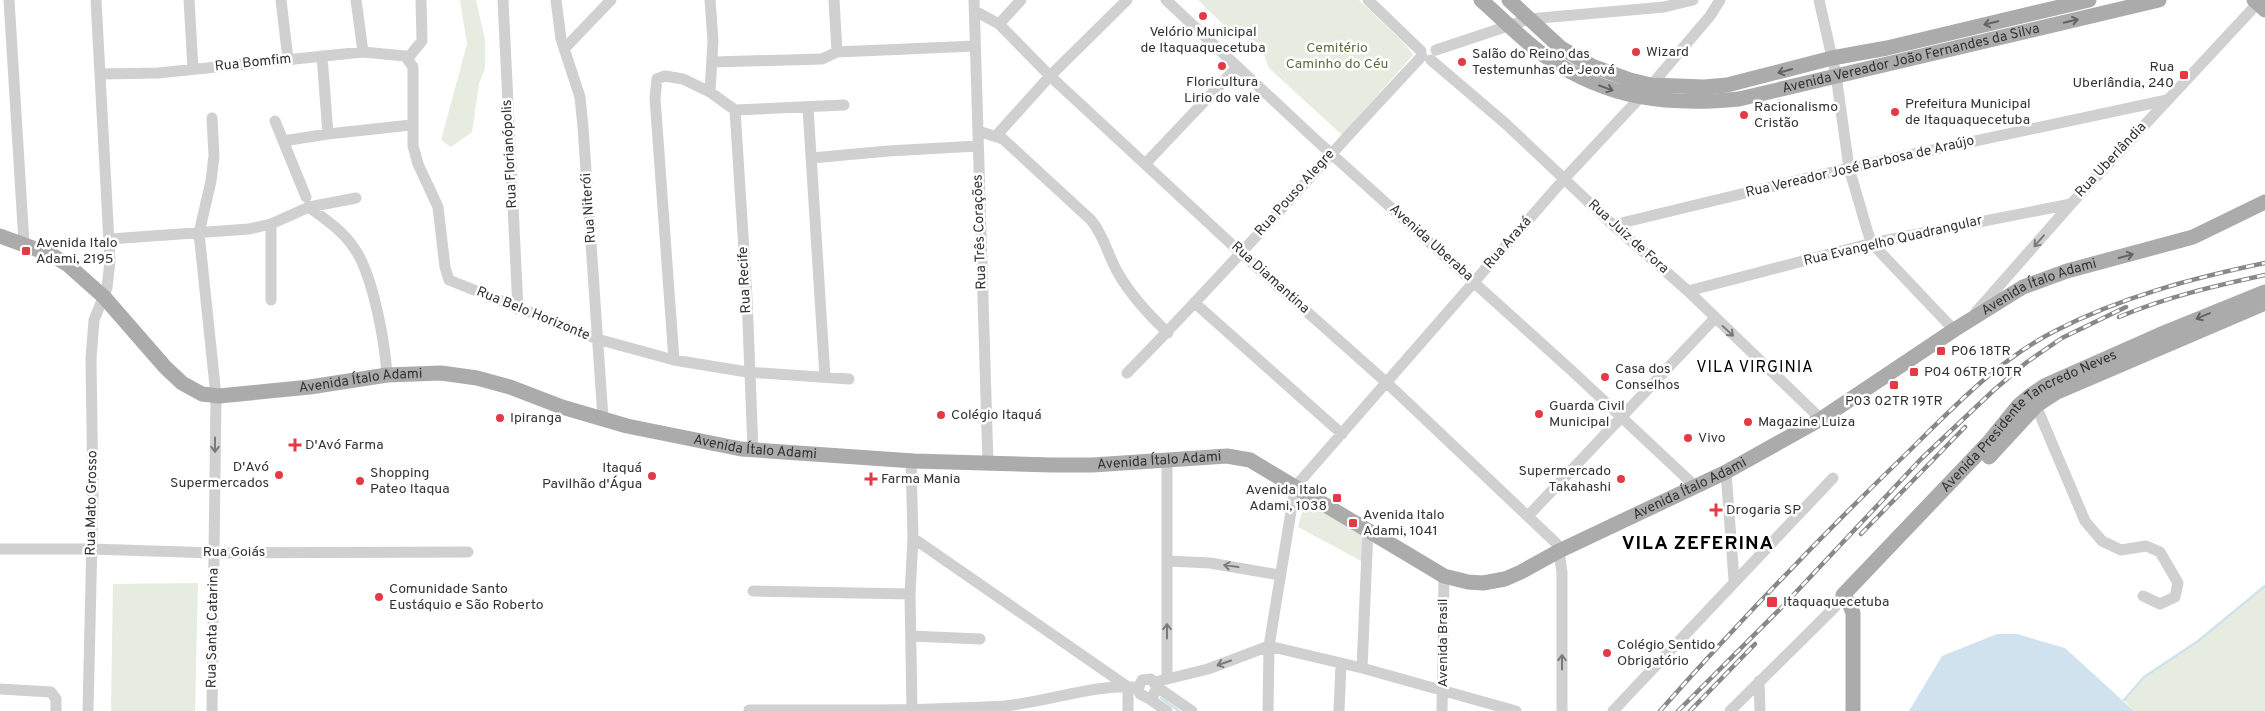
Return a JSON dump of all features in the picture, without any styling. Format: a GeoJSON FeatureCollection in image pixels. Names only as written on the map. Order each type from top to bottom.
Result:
{"type":"FeatureCollection","features":[{"type":"Feature","properties":{"kind":"main road","name":"Avenida Vereador João Fernandes da Silva"},"geometry":{"type":"LineString","coordinates":[[1482,0],[1547,57],[1583,79],[1604,88],[1640,97],[1678,102],[1732,100],[2159,0]]}},
{"type":"Feature","properties":{"kind":"main road","name":"Avenida Vereador João Fernandes da Silva"},"geometry":{"type":"LineString","coordinates":[[1509,0],[1562,48],[1586,63],[1609,74],[1651,85],[1696,87],[1726,85],[1832,58],[1887,48],[2089,0]]}},
{"type":"Feature","properties":{"kind":"main road"},"geometry":{"type":"LineString","coordinates":[[2013,18],[2015,34]]}},
{"type":"Feature","properties":{"kind":"main road","name":"Avenida Ítalo Adami"},"geometry":{"type":"LineString","coordinates":[[0,236],[52,255],[68,265],[104,297],[160,362],[182,383],[197,392],[216,396],[310,387],[387,375],[441,374],[476,378],[510,387],[562,407],[671,436],[753,450],[911,461],[988,464],[1093,465],[1227,456],[1242,458],[1250,460],[1444,576],[1468,582],[1494,582],[1521,572],[1559,551],[1726,472],[1822,419],[1969,321],[1997,297],[2048,277],[2193,237],[2265,202]]}},
{"type":"Feature","properties":{"kind":"main road","name":"Avenida Presidente Tancredo Neves"},"geometry":{"type":"LineString","coordinates":[[2034,400],[2046,385],[2265,292]]}},
{"type":"Feature","properties":{"kind":"main road","name":"Avenida Presidente Tancredo Neves"},"geometry":{"type":"LineString","coordinates":[[1846,599],[1988,443],[2019,406],[2265,304]]}},
{"type":"Feature","properties":{"kind":"main road"},"geometry":{"type":"LineString","coordinates":[[1846,599],[1854,624],[1852,711]]}},
{"type":"Feature","properties":{"kind":"street"},"geometry":{"type":"LineString","coordinates":[[9,0],[24,244]]}},
{"type":"Feature","properties":{"kind":"street","name":"Rua Mato Grosso"},"geometry":{"type":"LineString","coordinates":[[88,711],[93,496],[91,360],[94,320],[104,297],[109,275],[110,239],[96,0]]}},
{"type":"Feature","properties":{"kind":"street"},"geometry":{"type":"LineString","coordinates":[[189,0],[193,69]]}},
{"type":"Feature","properties":{"kind":"street"},"geometry":{"type":"LineString","coordinates":[[281,0],[288,59]]}},
{"type":"Feature","properties":{"kind":"street"},"geometry":{"type":"LineString","coordinates":[[356,0],[363,52]]}},
{"type":"Feature","properties":{"kind":"street"},"geometry":{"type":"LineString","coordinates":[[406,57],[422,41],[421,0]]}},
{"type":"Feature","properties":{"kind":"street","name":"Rua Florianópolis"},"geometry":{"type":"LineString","coordinates":[[503,0],[518,309]]}},
{"type":"Feature","properties":{"kind":"street","name":"Rua Niterói"},"geometry":{"type":"LineString","coordinates":[[556,0],[557,20],[580,97],[584,127],[602,418]]}},
{"type":"Feature","properties":{"kind":"street"},"geometry":{"type":"LineString","coordinates":[[565,48],[611,0]]}},
{"type":"Feature","properties":{"kind":"street"},"geometry":{"type":"LineString","coordinates":[[710,0],[712,62],[710,92]]}},
{"type":"Feature","properties":{"kind":"street"},"geometry":{"type":"LineString","coordinates":[[834,0],[837,52]]}},
{"type":"Feature","properties":{"kind":"street"},"geometry":{"type":"LineString","coordinates":[[999,24],[1020,0]]}},
{"type":"Feature","properties":{"kind":"street"},"geometry":{"type":"LineString","coordinates":[[996,136],[1050,76],[1127,0]]}},
{"type":"Feature","properties":{"kind":"street","name":"Avenida Uberaba"},"geometry":{"type":"LineString","coordinates":[[1166,0],[1330,154],[1474,282],[1696,486]]}},
{"type":"Feature","properties":{"kind":"street","name":"Rua Juiz de Fora"},"geometry":{"type":"LineString","coordinates":[[1368,0],[1506,124],[1612,225],[1688,291],[1822,419]]}},
{"type":"Feature","properties":{"kind":"street","name":"Rua Pouso Alegre"},"geometry":{"type":"LineString","coordinates":[[1127,373],[1196,304],[1330,154],[1428,54],[1529,19],[1664,7],[1693,0]]}},
{"type":"Feature","properties":{"kind":"street","name":"Rua Araxá"},"geometry":{"type":"LineString","coordinates":[[1295,487],[1564,180],[1651,85],[1710,16],[1720,0]]}},
{"type":"Feature","properties":{"kind":"street"},"geometry":{"type":"LineString","coordinates":[[1819,0],[1836,75],[1850,168],[1872,243],[1954,330]]}},
{"type":"Feature","properties":{"kind":"street","name":"Rua Uberlândia"},"geometry":{"type":"LineString","coordinates":[[1997,297],[2071,204],[2259,3]]}},
{"type":"Feature","properties":{"kind":"street","name":"Rua Diamantina"},"geometry":{"type":"LineString","coordinates":[[975,6],[999,24],[1050,76],[1241,253],[1387,383],[1556,543],[1559,551]]}},
{"type":"Feature","properties":{"kind":"street","name":"Rua Três Corações"},"geometry":{"type":"LineString","coordinates":[[975,6],[988,464]]}},
{"type":"Feature","properties":{"kind":"street"},"geometry":{"type":"LineString","coordinates":[[712,62],[822,59],[837,52],[975,46]]}},
{"type":"Feature","properties":{"kind":"street","name":"Rua Bomfim"},"geometry":{"type":"LineString","coordinates":[[101,74],[158,73],[363,52],[406,57]]}},
{"type":"Feature","properties":{"kind":"street"},"geometry":{"type":"LineString","coordinates":[[322,56],[328,134]]}},
{"type":"Feature","properties":{"kind":"street","name":"Rua Belo Horizonte"},"geometry":{"type":"LineString","coordinates":[[406,57],[413,66],[411,125],[413,146],[418,164],[438,207],[446,275],[457,285],[477,291],[596,339],[674,360],[750,372],[849,379]]}},
{"type":"Feature","properties":{"kind":"street"},"geometry":{"type":"LineString","coordinates":[[1146,163],[1237,67]]}},
{"type":"Feature","properties":{"kind":"street"},"geometry":{"type":"LineString","coordinates":[[674,360],[655,81],[659,78],[671,76],[710,92],[735,110],[844,105]]}},
{"type":"Feature","properties":{"kind":"street","name":"Rua Vereador José Barbosa de Araújo"},"geometry":{"type":"LineString","coordinates":[[1612,225],[1850,168],[2167,100]]}},
{"type":"Feature","properties":{"kind":"street"},"geometry":{"type":"LineString","coordinates":[[808,108],[825,377]]}},
{"type":"Feature","properties":{"kind":"street","name":"Rua Recife"},"geometry":{"type":"LineString","coordinates":[[735,110],[753,450]]}},
{"type":"Feature","properties":{"kind":"street","name":"Rua Santa Catarina"},"geometry":{"type":"LineString","coordinates":[[212,118],[214,156],[200,233],[216,396],[212,711]]}},
{"type":"Feature","properties":{"kind":"street"},"geometry":{"type":"LineString","coordinates":[[275,122],[308,202],[347,238],[359,256],[380,325],[387,375]]}},
{"type":"Feature","properties":{"kind":"street"},"geometry":{"type":"LineString","coordinates":[[283,141],[411,125]]}},
{"type":"Feature","properties":{"kind":"street"},"geometry":{"type":"LineString","coordinates":[[978,131],[996,136],[1015,149],[1091,220],[1103,236],[1117,272],[1125,284],[1146,311],[1168,333]]}},
{"type":"Feature","properties":{"kind":"street"},"geometry":{"type":"LineString","coordinates":[[812,158],[888,151],[978,146]]}},
{"type":"Feature","properties":{"kind":"street"},"geometry":{"type":"LineString","coordinates":[[110,239],[241,230],[271,224],[308,202],[356,198]]}},
{"type":"Feature","properties":{"kind":"street","name":"Rua Evangelho Quadrangular"},"geometry":{"type":"LineString","coordinates":[[1688,291],[1872,243],[2071,204]]}},
{"type":"Feature","properties":{"kind":"street"},"geometry":{"type":"LineString","coordinates":[[271,224],[271,300]]}},
{"type":"Feature","properties":{"kind":"street"},"geometry":{"type":"LineString","coordinates":[[1196,304],[1342,434]]}},
{"type":"Feature","properties":{"kind":"street"},"geometry":{"type":"LineString","coordinates":[[1528,516],[1715,318]]}},
{"type":"Feature","properties":{"kind":"street"},"geometry":{"type":"LineString","coordinates":[[2034,400],[2085,521],[2102,541],[2121,550],[2146,546],[2160,552],[2178,583],[2176,597],[2160,604],[2143,596]]}},
{"type":"Feature","properties":{"kind":"street"},"geometry":{"type":"LineString","coordinates":[[1167,460],[1167,679]]}},
{"type":"Feature","properties":{"kind":"street"},"geometry":{"type":"LineString","coordinates":[[911,461],[913,538],[910,594],[912,711]]}},
{"type":"Feature","properties":{"kind":"street"},"geometry":{"type":"LineString","coordinates":[[1726,472],[1734,580]]}},
{"type":"Feature","properties":{"kind":"street"},"geometry":{"type":"LineString","coordinates":[[1614,711],[1734,580],[1833,478]]}},
{"type":"Feature","properties":{"kind":"street"},"geometry":{"type":"LineString","coordinates":[[1268,711],[1269,646],[1279,575],[1295,487]]}},
{"type":"Feature","properties":{"kind":"street"},"geometry":{"type":"LineString","coordinates":[[1362,668],[1368,529]]}},
{"type":"Feature","properties":{"kind":"street"},"geometry":{"type":"LineString","coordinates":[[913,538],[1167,711]]}},
{"type":"Feature","properties":{"kind":"street","name":"Rua Goiás"},"geometry":{"type":"LineString","coordinates":[[0,549],[91,548],[214,553],[468,552]]}},
{"type":"Feature","properties":{"kind":"street"},"geometry":{"type":"LineString","coordinates":[[1559,551],[1562,574],[1562,711]]}},
{"type":"Feature","properties":{"kind":"street"},"geometry":{"type":"LineString","coordinates":[[1168,561],[1210,563],[1279,575]]}},
{"type":"Feature","properties":{"kind":"street","name":"Avenida Brasil"},"geometry":{"type":"LineString","coordinates":[[1442,711],[1444,576]]}},
{"type":"Feature","properties":{"kind":"street"},"geometry":{"type":"LineString","coordinates":[[752,591],[910,594]]}},
{"type":"Feature","properties":{"kind":"street","name":"Avenida Presidente Tancredo Neves"},"geometry":{"type":"LineString","coordinates":[[1730,711],[1834,608],[1846,599]]}},
{"type":"Feature","properties":{"kind":"street"},"geometry":{"type":"LineString","coordinates":[[911,636],[980,639]]}},
{"type":"Feature","properties":{"kind":"street"},"geometry":{"type":"LineString","coordinates":[[1156,685],[1167,679],[1208,669],[1269,646],[1362,668],[1516,711]]}},
{"type":"Feature","properties":{"kind":"street"},"geometry":{"type":"LineString","coordinates":[[1339,711],[1340,664]]}},
{"type":"Feature","properties":{"kind":"street"},"geometry":{"type":"LineString","coordinates":[[749,710],[979,710],[1020,704],[1092,689],[1133,687],[1146,678],[1192,711]]}},
{"type":"Feature","properties":{"kind":"street"},"geometry":{"type":"LineString","coordinates":[[1759,681],[1760,711]]}},
{"type":"Feature","properties":{"kind":"street"},"geometry":{"type":"LineString","coordinates":[[1148,698],[1156,692],[1156,685]]}},
{"type":"Feature","properties":{"kind":"street"},"geometry":{"type":"LineString","coordinates":[[1128,711],[1133,687]]}},
{"type":"Feature","properties":{"kind":"street"},"geometry":{"type":"LineString","coordinates":[[0,689],[51,692],[56,702],[56,711]]}},
{"type":"Feature","properties":{"kind":"green space"},"geometry":{"type":"Polygon","coordinates":[[[460,0],[476,0],[485,40],[485,68],[479,84],[472,132],[451,147],[441,140],[467,44],[460,0]]]}},
{"type":"Feature","properties":{"kind":"green space","name":"Cemitério Caminho do Céu"},"geometry":{"type":"Polygon","coordinates":[[[1198,0],[1359,0],[1406,45],[1413,55],[1342,135],[1269,68],[1260,44],[1233,34],[1198,0]]]}},
{"type":"Feature","properties":{"kind":"green space"},"geometry":{"type":"Polygon","coordinates":[[[1306,498],[1364,531],[1363,562],[1298,527],[1306,498]]]}},
{"type":"Feature","properties":{"kind":"green space"},"geometry":{"type":"Polygon","coordinates":[[[198,583],[195,711],[111,711],[113,584],[198,583]]]}},
{"type":"Feature","properties":{"kind":"green space"},"geometry":{"type":"Polygon","coordinates":[[[2265,586],[2265,711],[2134,711],[2124,700],[2144,677],[2198,641],[2265,586]]]}},
{"type":"Feature","properties":{"kind":"water"},"geometry":{"type":"Polygon","coordinates":[[[1997,634],[2017,634],[2065,648],[2134,711],[1909,711],[1942,656],[1997,634]]]}},
{"type":"Feature","properties":{"kind":"waterway"},"geometry":{"type":"LineString","coordinates":[[2124,700],[2144,677],[2198,641],[2265,586]]}},
{"type":"Feature","properties":{"kind":"waterway"},"geometry":{"type":"LineString","coordinates":[[1161,698],[1179,711]]}},
{"type":"Feature","properties":{"kind":"railway"},"geometry":{"type":"LineString","coordinates":[[1660,711],[1749,613],[1841,518],[1957,404],[2013,357],[2055,331],[2131,298],[2184,282],[2265,263]]}},
{"type":"Feature","properties":{"kind":"railway"},"geometry":{"type":"LineString","coordinates":[[2119,317],[2173,298],[2265,275]]}},
{"type":"Feature","properties":{"kind":"railway"},"geometry":{"type":"LineString","coordinates":[[1678,711],[1783,606],[1921,459],[1994,390],[2027,362],[2062,338],[2126,307]]}},
{"type":"Feature","properties":{"kind":"railway"},"geometry":{"type":"LineString","coordinates":[[1861,534],[1965,427]]}},
{"type":"Feature","properties":{"kind":"railway"},"geometry":{"type":"LineString","coordinates":[[1690,711],[1755,644]]}},
{"type":"Feature","properties":{"kind":"place","name":"Velório Municipal de Itaquaquecetuba"},"geometry":{"type":"Point","coordinates":[1203,16]}},
{"type":"Feature","properties":{"kind":"place","name":"Wizard"},"geometry":{"type":"Point","coordinates":[1636,52]}},
{"type":"Feature","properties":{"kind":"place","name":"Salão do Reino das Testemunhas de Jeová"},"geometry":{"type":"Point","coordinates":[1462,62]}},
{"type":"Feature","properties":{"kind":"place","name":"Floricultura Lirio do vale"},"geometry":{"type":"Point","coordinates":[1222,66]}},
{"type":"Feature","properties":{"kind":"place","name":"Rua Uberlândia, 240"},"geometry":{"type":"Point","coordinates":[2184,75]}},
{"type":"Feature","properties":{"kind":"place","name":"Prefeitura Municipal de Itaquaquecetuba"},"geometry":{"type":"Point","coordinates":[1895,112]}},
{"type":"Feature","properties":{"kind":"place","name":"Racionalismo Cristão"},"geometry":{"type":"Point","coordinates":[1744,115]}},
{"type":"Feature","properties":{"kind":"place","name":"Avenida Italo Adami, 2195"},"geometry":{"type":"Point","coordinates":[26,251]}},
{"type":"Feature","properties":{"kind":"place","name":"P06 18TR"},"geometry":{"type":"Point","coordinates":[1941,351]}},
{"type":"Feature","properties":{"kind":"place","name":"P04 06TR 10TR"},"geometry":{"type":"Point","coordinates":[1914,372]}},
{"type":"Feature","properties":{"kind":"place","name":"Casa dos Conselhos"},"geometry":{"type":"Point","coordinates":[1605,377]}},
{"type":"Feature","properties":{"kind":"place","name":"P03 02TR 19TR"},"geometry":{"type":"Point","coordinates":[1894,385]}},
{"type":"Feature","properties":{"kind":"place","name":"Guarda Civil Municipal"},"geometry":{"type":"Point","coordinates":[1539,414]}},
{"type":"Feature","properties":{"kind":"place","name":"Colégio Itaquá"},"geometry":{"type":"Point","coordinates":[941,415]}},
{"type":"Feature","properties":{"kind":"place","name":"Ipiranga"},"geometry":{"type":"Point","coordinates":[500,418]}},
{"type":"Feature","properties":{"kind":"place","name":"Magazine Luiza"},"geometry":{"type":"Point","coordinates":[1748,422]}},
{"type":"Feature","properties":{"kind":"place","name":"Vivo"},"geometry":{"type":"Point","coordinates":[1688,438]}},
{"type":"Feature","properties":{"kind":"place","name":"D'Avó Farma"},"geometry":{"type":"Point","coordinates":[295,445]}},
{"type":"Feature","properties":{"kind":"place","name":"D'Avó Supermercados"},"geometry":{"type":"Point","coordinates":[279,475]}},
{"type":"Feature","properties":{"kind":"place","name":"Itaquá Pavilhão d'Água"},"geometry":{"type":"Point","coordinates":[652,476]}},
{"type":"Feature","properties":{"kind":"place","name":"Farma Mania"},"geometry":{"type":"Point","coordinates":[871,479]}},
{"type":"Feature","properties":{"kind":"place","name":"Supermercado Takahashi"},"geometry":{"type":"Point","coordinates":[1621,479]}},
{"type":"Feature","properties":{"kind":"place","name":"Shopping Pateo Itaqua"},"geometry":{"type":"Point","coordinates":[360,481]}},
{"type":"Feature","properties":{"kind":"place","name":"Avenida Italo Adami, 1038"},"geometry":{"type":"Point","coordinates":[1337,498]}},
{"type":"Feature","properties":{"kind":"place","name":"Drogaria SP"},"geometry":{"type":"Point","coordinates":[1716,510]}},
{"type":"Feature","properties":{"kind":"place","name":"Avenida Italo Adami, 1041"},"geometry":{"type":"Point","coordinates":[1353,523]}},
{"type":"Feature","properties":{"kind":"place","name":"Comunidade Santo Eustáquio e São Roberto"},"geometry":{"type":"Point","coordinates":[379,597]}},
{"type":"Feature","properties":{"kind":"place","name":"Itaquaquecetuba"},"geometry":{"type":"Point","coordinates":[1772,602]}},
{"type":"Feature","properties":{"kind":"place","name":"Colégio Sentido Obrigatório"},"geometry":{"type":"Point","coordinates":[1607,653]}},
{"type":"Feature","properties":{"kind":"district","name":"VILA VIRGINIA"},"geometry":{"type":"Point","coordinates":[1755,368]}},
{"type":"Feature","properties":{"kind":"district","name":"VILA ZEFERINA"},"geometry":{"type":"Point","coordinates":[1698,544]}}]}
